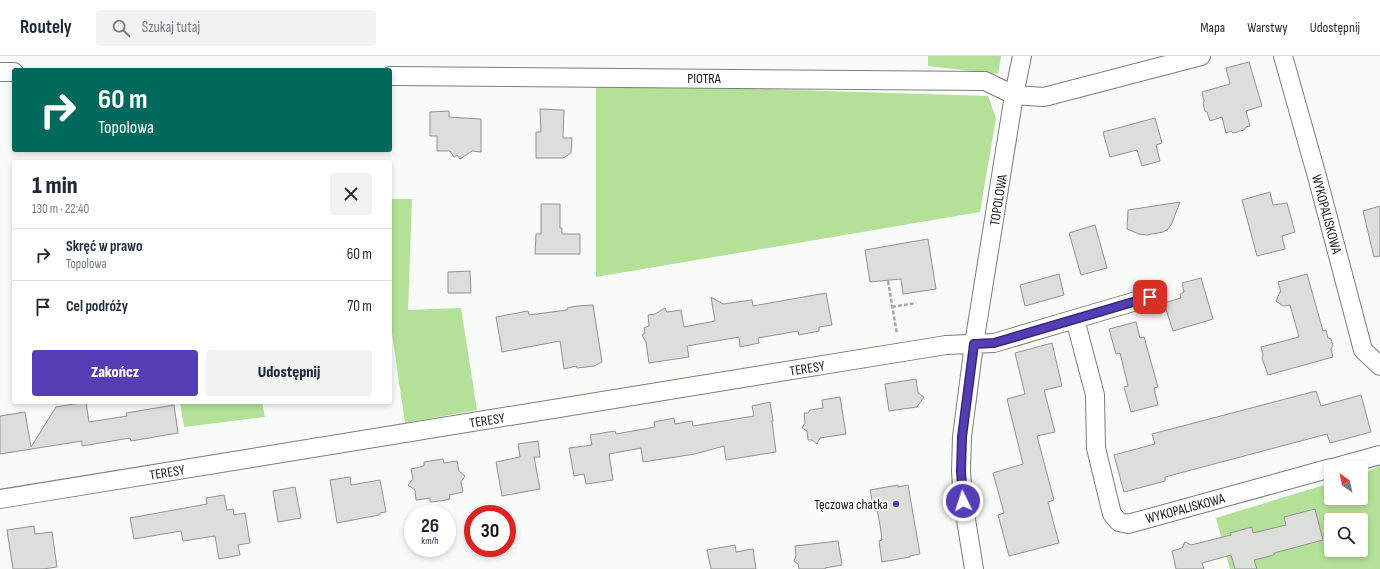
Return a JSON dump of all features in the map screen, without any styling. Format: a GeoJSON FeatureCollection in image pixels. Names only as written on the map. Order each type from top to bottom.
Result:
{"type":"FeatureCollection","features":[{"type":"Feature","properties":{"kind":"street","name":"TOPOLOWA"},"geometry":{"type":"LineString","coordinates":[[974,569],[963,501],[961,471],[962,437],[974,344],[1014,95],[1022,56]]}},
{"type":"Feature","properties":{"kind":"street"},"geometry":{"type":"LineString","coordinates":[[1014,95],[1044,97],[1201,56]]}},
{"type":"Feature","properties":{"kind":"street","name":"WYKOPALISKOWA"},"geometry":{"type":"LineString","coordinates":[[1283,56],[1318,180],[1363,350],[1380,366]]}},
{"type":"Feature","properties":{"kind":"street"},"geometry":{"type":"LineString","coordinates":[[0,72],[12,72]]}},
{"type":"Feature","properties":{"kind":"street","name":"PIOTRA"},"geometry":{"type":"LineString","coordinates":[[392,76],[985,81],[1014,95]]}},
{"type":"Feature","properties":{"kind":"street"},"geometry":{"type":"LineString","coordinates":[[974,344],[994,343],[1150,297]]}},
{"type":"Feature","properties":{"kind":"street","name":"WYKOPALISKOWA"},"geometry":{"type":"LineString","coordinates":[[1075,319],[1095,395],[1096,448],[1112,514],[1119,522],[1128,524],[1324,470]]}},
{"type":"Feature","properties":{"kind":"street","name":"TERESY"},"geometry":{"type":"LineString","coordinates":[[0,499],[946,345],[974,344]]}},
{"type":"Feature","properties":{"kind":"street","name":"WYKOPALISKOWA"},"geometry":{"type":"LineString","coordinates":[[1358,461],[1380,455]]}},
{"type":"Feature","properties":{"kind":"path"},"geometry":{"type":"LineString","coordinates":[[888,281],[900,353]]}},
{"type":"Feature","properties":{"kind":"path"},"geometry":{"type":"LineString","coordinates":[[892,307],[916,303]]}},
{"type":"Feature","properties":{"kind":"green space"},"geometry":{"type":"Polygon","coordinates":[[[928,56],[1001,56],[998,74],[928,66],[928,56]]]}},
{"type":"Feature","properties":{"kind":"green space"},"geometry":{"type":"Polygon","coordinates":[[[596,84],[988,96],[996,118],[980,212],[596,277],[596,84]]]}},
{"type":"Feature","properties":{"kind":"green space"},"geometry":{"type":"Polygon","coordinates":[[[392,199],[412,199],[408,310],[461,308],[477,410],[405,423],[392,334],[392,199]]]}},
{"type":"Feature","properties":{"kind":"green space"},"geometry":{"type":"Polygon","coordinates":[[[180,404],[262,404],[265,417],[184,427],[180,404]]]}},
{"type":"Feature","properties":{"kind":"green space"},"geometry":{"type":"Polygon","coordinates":[[[1380,466],[1380,569],[1230,569],[1216,518],[1324,485],[1324,505],[1368,505],[1368,471],[1380,466]]]}},
{"type":"Feature","properties":{"kind":"building"},"geometry":{"type":"Polygon","coordinates":[[[1249,62],[1262,106],[1246,111],[1250,126],[1246,127],[1244,130],[1226,133],[1222,117],[1210,121],[1203,104],[1204,101],[1202,92],[1230,84],[1226,68],[1249,62]]]}},
{"type":"Feature","properties":{"kind":"building"},"geometry":{"type":"Polygon","coordinates":[[[540,109],[564,110],[563,138],[572,138],[571,153],[563,158],[536,158],[536,132],[541,132],[540,109]]]}},
{"type":"Feature","properties":{"kind":"building"},"geometry":{"type":"Polygon","coordinates":[[[449,111],[449,117],[481,119],[481,152],[472,151],[460,159],[457,155],[454,157],[450,151],[437,151],[437,136],[430,136],[430,112],[449,111]]]}},
{"type":"Feature","properties":{"kind":"building"},"geometry":{"type":"Polygon","coordinates":[[[1155,118],[1162,143],[1156,145],[1160,161],[1142,166],[1137,150],[1110,157],[1103,132],[1155,118]]]}},
{"type":"Feature","properties":{"kind":"building"},"geometry":{"type":"Polygon","coordinates":[[[1270,192],[1273,205],[1287,203],[1295,232],[1282,236],[1285,249],[1257,256],[1242,200],[1270,192]]]}},
{"type":"Feature","properties":{"kind":"building"},"geometry":{"type":"Polygon","coordinates":[[[1180,202],[1172,223],[1168,229],[1163,232],[1147,235],[1139,234],[1127,229],[1128,210],[1180,202]]]}},
{"type":"Feature","properties":{"kind":"building"},"geometry":{"type":"Polygon","coordinates":[[[541,204],[560,204],[560,228],[562,228],[562,234],[580,234],[580,254],[535,254],[536,234],[541,234],[541,204]]]}},
{"type":"Feature","properties":{"kind":"building"},"geometry":{"type":"Polygon","coordinates":[[[1380,206],[1380,256],[1374,257],[1363,211],[1380,206]]]}},
{"type":"Feature","properties":{"kind":"building"},"geometry":{"type":"Polygon","coordinates":[[[1095,225],[1107,268],[1081,275],[1069,233],[1095,225]]]}},
{"type":"Feature","properties":{"kind":"building"},"geometry":{"type":"Polygon","coordinates":[[[928,239],[936,289],[903,294],[901,279],[870,282],[865,250],[928,239]]]}},
{"type":"Feature","properties":{"kind":"building"},"geometry":{"type":"Polygon","coordinates":[[[470,271],[471,293],[448,293],[448,272],[470,271]]]}},
{"type":"Feature","properties":{"kind":"building"},"geometry":{"type":"Polygon","coordinates":[[[1059,274],[1064,295],[1025,306],[1020,285],[1059,274]]]}},
{"type":"Feature","properties":{"kind":"building"},"geometry":{"type":"Polygon","coordinates":[[[1307,274],[1323,331],[1326,330],[1328,338],[1331,339],[1333,346],[1331,349],[1333,357],[1268,375],[1262,358],[1263,355],[1261,347],[1299,337],[1290,305],[1283,306],[1276,301],[1281,292],[1278,282],[1307,274]]]}},
{"type":"Feature","properties":{"kind":"building"},"geometry":{"type":"Polygon","coordinates":[[[1201,278],[1213,319],[1173,331],[1164,303],[1181,298],[1180,294],[1184,292],[1182,283],[1201,278]]]}},
{"type":"Feature","properties":{"kind":"building"},"geometry":{"type":"Polygon","coordinates":[[[826,293],[832,325],[819,327],[819,331],[799,335],[798,331],[758,338],[759,343],[740,347],[739,337],[687,346],[689,357],[649,363],[646,342],[642,335],[645,333],[644,328],[649,326],[648,315],[655,314],[665,308],[667,312],[681,310],[684,327],[715,321],[711,297],[723,304],[752,300],[753,306],[826,293]]]}},
{"type":"Feature","properties":{"kind":"building"},"geometry":{"type":"Polygon","coordinates":[[[593,305],[602,362],[594,366],[577,368],[576,366],[564,369],[560,341],[502,352],[496,317],[528,311],[529,315],[567,310],[567,308],[577,306],[593,305]]]}},
{"type":"Feature","properties":{"kind":"building"},"geometry":{"type":"Polygon","coordinates":[[[1136,322],[1140,338],[1144,337],[1158,387],[1154,388],[1158,405],[1131,412],[1124,387],[1128,386],[1120,353],[1116,354],[1109,329],[1136,322]]]}},
{"type":"Feature","properties":{"kind":"building"},"geometry":{"type":"Polygon","coordinates":[[[1052,343],[1062,386],[1044,390],[1055,432],[1037,436],[1054,500],[1048,502],[1059,543],[1009,556],[998,515],[1004,513],[993,473],[1023,464],[1007,399],[1025,394],[1015,353],[1052,343]]]}},
{"type":"Feature","properties":{"kind":"building"},"geometry":{"type":"Polygon","coordinates":[[[916,379],[918,393],[924,397],[917,407],[889,411],[885,384],[916,379]]]}},
{"type":"Feature","properties":{"kind":"building"},"geometry":{"type":"Polygon","coordinates":[[[1316,391],[1321,406],[1361,395],[1371,432],[1330,443],[1327,434],[1165,477],[1165,481],[1124,492],[1114,455],[1155,444],[1152,434],[1316,391]]]}},
{"type":"Feature","properties":{"kind":"building"},"geometry":{"type":"Polygon","coordinates":[[[840,397],[846,434],[820,438],[817,444],[812,440],[808,440],[807,431],[802,428],[805,423],[804,413],[808,413],[810,410],[823,408],[822,400],[840,397]]]}},
{"type":"Feature","properties":{"kind":"building"},"geometry":{"type":"Polygon","coordinates":[[[770,402],[776,452],[726,460],[724,446],[695,454],[643,462],[641,448],[609,454],[613,480],[586,484],[584,474],[574,476],[569,448],[592,445],[590,435],[615,431],[616,434],[655,427],[654,422],[674,418],[675,424],[692,421],[693,426],[754,416],[752,406],[770,402]]]}},
{"type":"Feature","properties":{"kind":"building"},"geometry":{"type":"Polygon","coordinates":[[[74,404],[86,404],[89,422],[127,416],[126,413],[174,405],[178,433],[131,441],[130,438],[82,446],[82,441],[0,454],[0,416],[25,412],[31,447],[56,407],[74,404]]]}},
{"type":"Feature","properties":{"kind":"building"},"geometry":{"type":"Polygon","coordinates":[[[538,441],[540,457],[534,457],[540,489],[502,496],[496,462],[520,457],[518,444],[538,441]]]}},
{"type":"Feature","properties":{"kind":"building"},"geometry":{"type":"Polygon","coordinates":[[[443,459],[444,463],[457,461],[459,471],[465,476],[461,482],[463,492],[449,495],[450,499],[440,501],[430,502],[430,498],[416,500],[415,490],[408,485],[413,479],[411,469],[424,466],[424,462],[443,459]]]}},
{"type":"Feature","properties":{"kind":"building"},"geometry":{"type":"Polygon","coordinates":[[[350,477],[351,485],[380,480],[386,512],[380,513],[379,515],[337,523],[330,480],[350,477]]]}},
{"type":"Feature","properties":{"kind":"building"},"geometry":{"type":"Polygon","coordinates":[[[898,485],[898,487],[908,485],[920,554],[882,562],[879,541],[882,540],[880,525],[877,510],[874,510],[870,490],[898,485]]]}},
{"type":"Feature","properties":{"kind":"building"},"geometry":{"type":"Polygon","coordinates":[[[295,487],[301,518],[278,522],[273,491],[295,487]]]}},
{"type":"Feature","properties":{"kind":"building"},"geometry":{"type":"Polygon","coordinates":[[[224,495],[227,510],[233,509],[234,515],[245,513],[250,543],[238,545],[240,555],[219,559],[215,536],[183,541],[181,531],[134,539],[130,518],[207,504],[206,498],[224,495]]]}},
{"type":"Feature","properties":{"kind":"building"},"geometry":{"type":"Polygon","coordinates":[[[1315,509],[1323,540],[1254,560],[1257,569],[1235,569],[1231,555],[1202,563],[1204,569],[1176,569],[1172,551],[1182,548],[1185,542],[1191,545],[1231,535],[1230,533],[1252,527],[1253,533],[1286,525],[1284,517],[1315,509]]]}},
{"type":"Feature","properties":{"kind":"building"},"geometry":{"type":"Polygon","coordinates":[[[34,526],[35,534],[52,532],[57,567],[43,569],[13,569],[7,530],[34,526]]]}},
{"type":"Feature","properties":{"kind":"building"},"geometry":{"type":"Polygon","coordinates":[[[838,541],[842,565],[825,569],[799,569],[798,564],[794,561],[796,556],[795,546],[838,541]]]}},
{"type":"Feature","properties":{"kind":"building"},"geometry":{"type":"Polygon","coordinates":[[[735,545],[736,552],[753,549],[756,569],[711,569],[707,550],[735,545]]]}},
{"type":"Feature","properties":{"kind":"place","name":"Tęczowa chatka"},"geometry":{"type":"Point","coordinates":[896,504]}},
{"type":"Feature","properties":{"kind":"route"},"geometry":{"type":"LineString","coordinates":[[963,501],[961,471],[962,437],[974,344],[994,343],[1150,297]]}}]}
